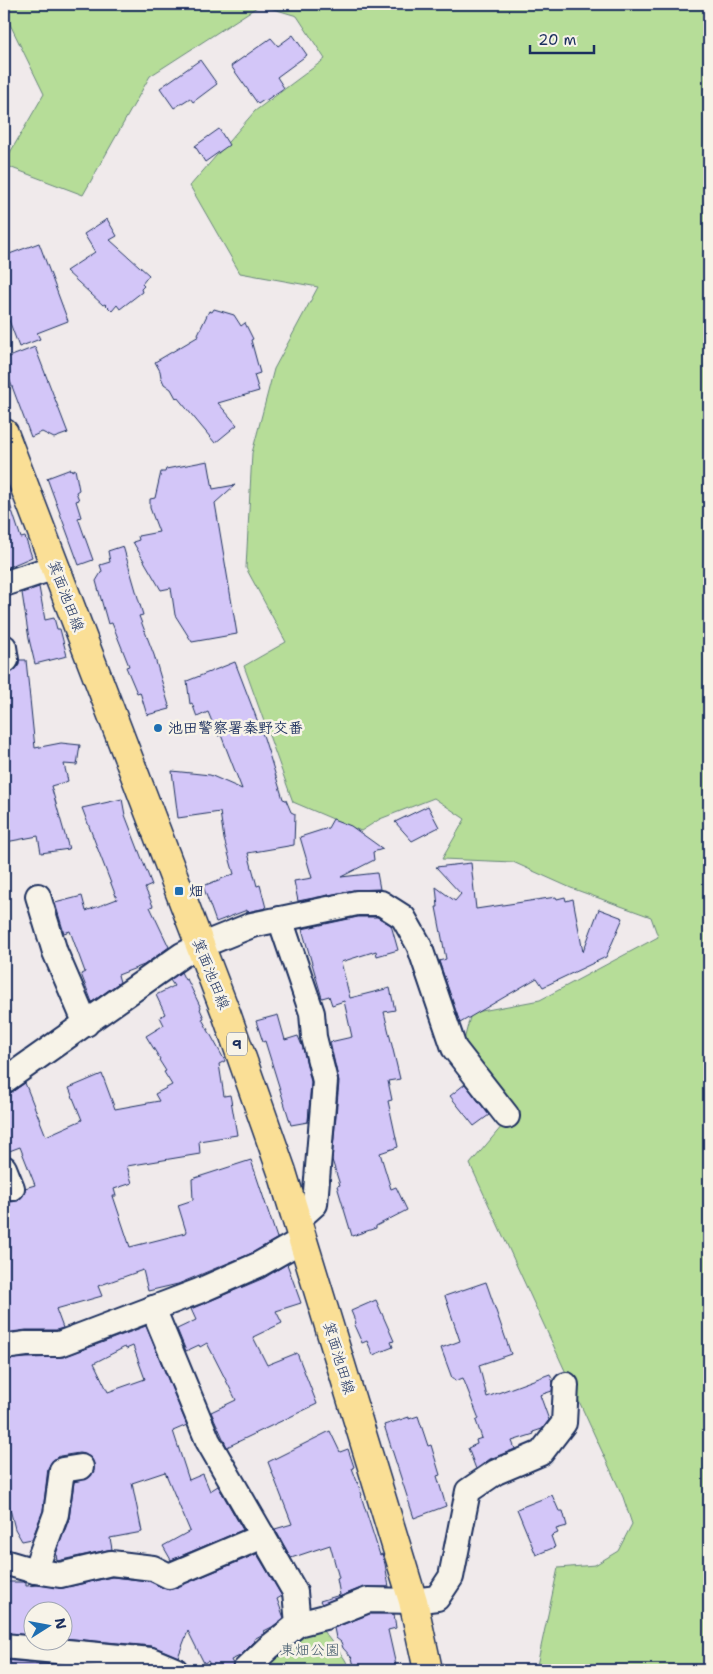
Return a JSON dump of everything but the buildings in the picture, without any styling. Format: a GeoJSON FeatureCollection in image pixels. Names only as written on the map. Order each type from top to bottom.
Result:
{"type":"FeatureCollection","features":[{"type":"Feature","properties":{"kind":"main road","name":"箕面池田線"},"geometry":{"type":"LineString","coordinates":[[4,433],[10,470],[55,567],[233,1031],[282,1172],[413,1601],[428,1670]]}},
{"type":"Feature","properties":{"kind":"street"},"geometry":{"type":"LineString","coordinates":[[4,584],[55,567]]}},
{"type":"Feature","properties":{"kind":"street"},"geometry":{"type":"LineString","coordinates":[[38,896],[55,952],[86,1024]]}},
{"type":"Feature","properties":{"kind":"street"},"geometry":{"type":"LineString","coordinates":[[4,1081],[182,955],[200,946],[252,924],[357,903],[381,903],[403,917],[419,944],[454,1048],[507,1116]]}},
{"type":"Feature","properties":{"kind":"street"},"geometry":{"type":"LineString","coordinates":[[4,1347],[26,1344],[59,1344],[199,1291],[258,1266],[299,1230],[315,1204],[325,1081],[314,1037],[312,1014],[280,919]]}},
{"type":"Feature","properties":{"kind":"street"},"geometry":{"type":"LineString","coordinates":[[152,1308],[208,1441],[295,1592],[298,1624]]}},
{"type":"Feature","properties":{"kind":"street"},"geometry":{"type":"LineString","coordinates":[[245,1670],[268,1648],[298,1624],[325,1617],[368,1600],[413,1601],[437,1598],[451,1577],[468,1490],[496,1472],[541,1453],[564,1423],[566,1385]]}},
{"type":"Feature","properties":{"kind":"street"},"geometry":{"type":"LineString","coordinates":[[35,1571],[56,1514],[62,1470],[81,1467]]}},
{"type":"Feature","properties":{"kind":"street"},"geometry":{"type":"LineString","coordinates":[[4,1562],[35,1571],[60,1575],[110,1563],[153,1568],[169,1576],[263,1536]]}},
{"type":"Feature","properties":{"kind":"street"},"geometry":{"type":"LineString","coordinates":[[4,1646],[150,1660],[175,1670]]}},
{"type":"Feature","properties":{"kind":"green space"},"geometry":{"type":"Polygon","coordinates":[[[4,4],[709,4],[709,1670],[536,1670],[558,1568],[595,1565],[618,1551],[632,1524],[623,1497],[470,1164],[513,1113],[463,1044],[471,1013],[540,1000],[658,937],[651,917],[571,888],[513,862],[442,859],[465,819],[434,798],[380,819],[361,831],[293,802],[244,666],[286,642],[246,568],[252,453],[274,369],[318,287],[240,273],[190,186],[255,111],[325,59],[297,16],[260,5],[150,76],[83,195],[4,165],[44,94],[4,12],[4,4]]]}},
{"type":"Feature","properties":{"kind":"green space","name":"東畑公園"},"geometry":{"type":"Polygon","coordinates":[[[320,1627],[351,1670],[254,1670],[288,1639],[320,1627]]]}},
{"type":"Feature","properties":{"kind":"place","name":"池田警察署秦野交番"},"geometry":{"type":"Point","coordinates":[158,728]}},
{"type":"Feature","properties":{"kind":"place","name":"畑"},"geometry":{"type":"Point","coordinates":[179,891]}}]}
